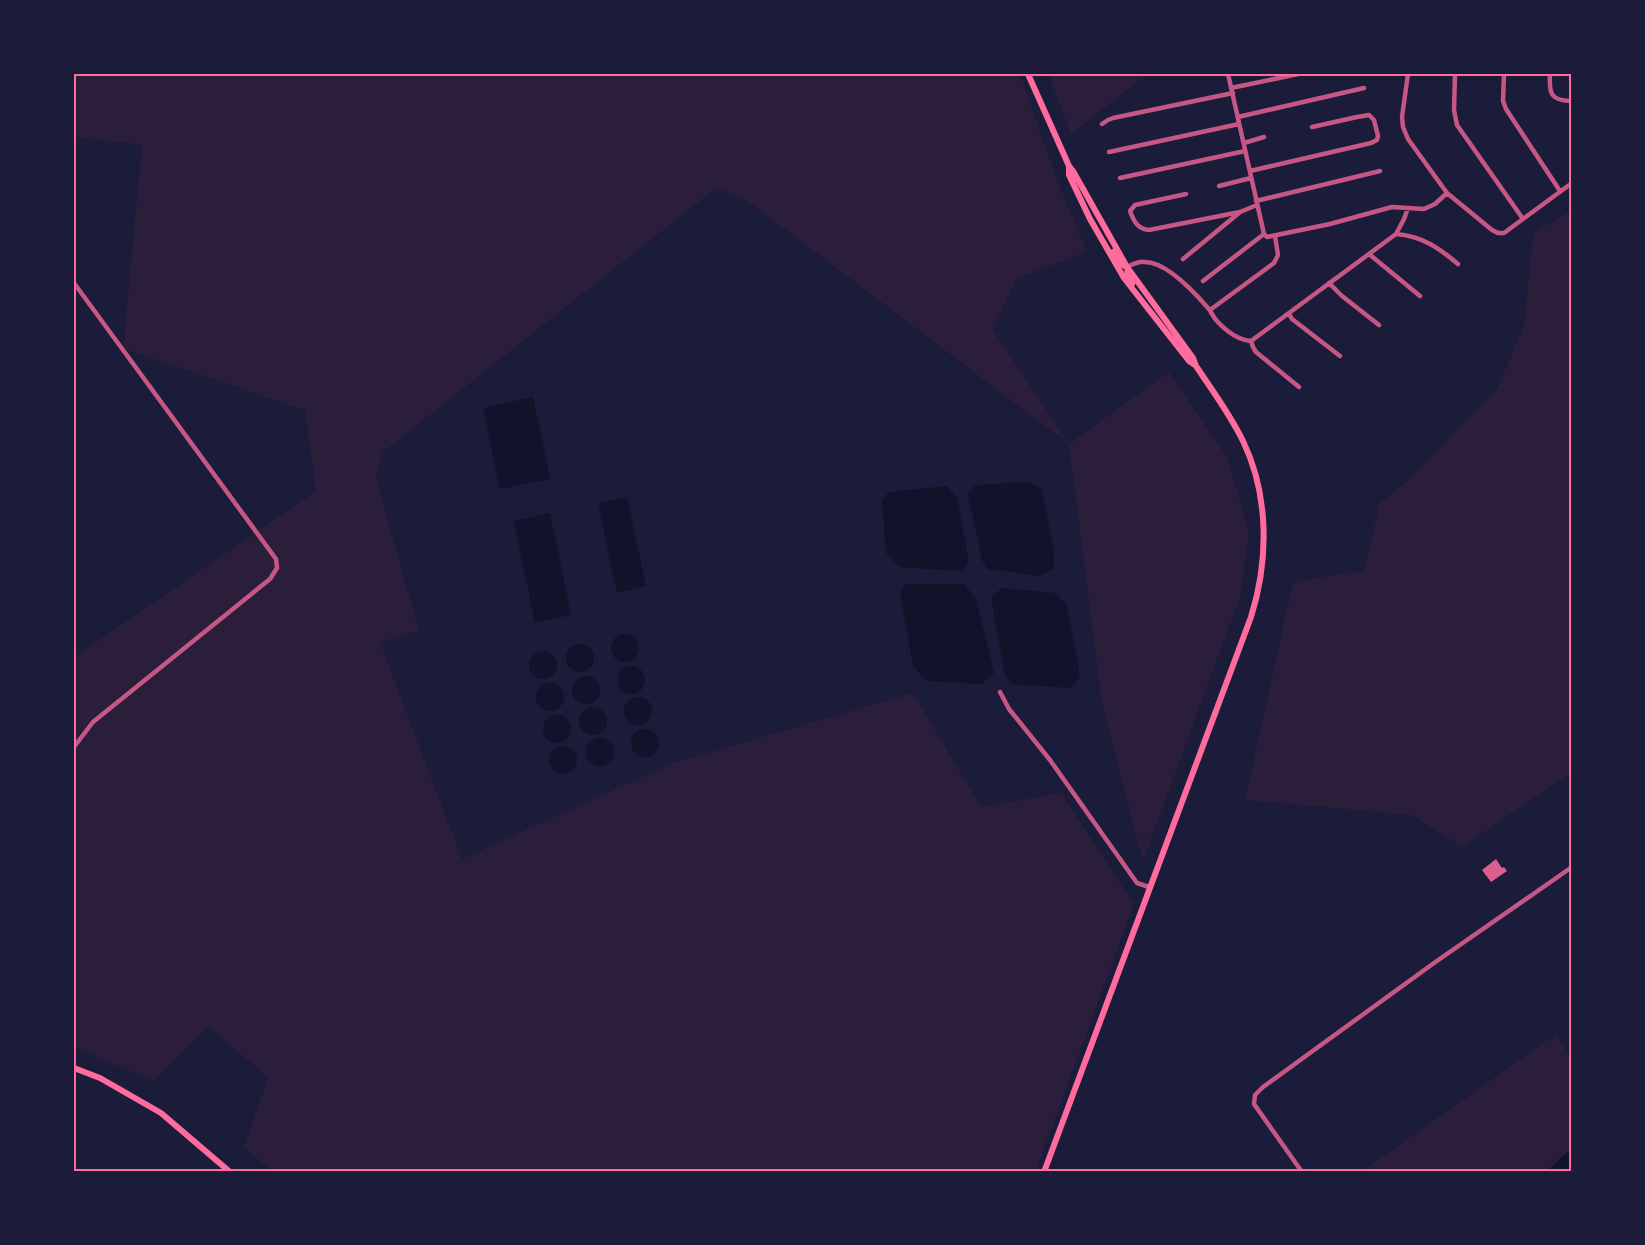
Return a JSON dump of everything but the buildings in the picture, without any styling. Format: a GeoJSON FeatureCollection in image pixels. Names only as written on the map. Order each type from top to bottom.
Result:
{"type":"FeatureCollection","features":[{"type":"Feature","properties":{"kind":"main road"},"geometry":{"type":"LineString","coordinates":[[1028,74],[1069,166],[1127,267],[1193,358],[1238,432],[1250,457],[1258,487],[1263,526],[1263,556],[1259,587],[1251,617],[1044,1172]]}},
{"type":"Feature","properties":{"kind":"main road"},"geometry":{"type":"LineString","coordinates":[[1069,166],[1070,175],[1104,244],[1124,278],[1189,361],[1196,366]]}},
{"type":"Feature","properties":{"kind":"main road"},"geometry":{"type":"LineString","coordinates":[[1104,244],[1111,249],[1121,264],[1127,267]]}},
{"type":"Feature","properties":{"kind":"main road"},"geometry":{"type":"LineString","coordinates":[[1127,267],[1129,279],[1141,297],[1140,300]]}},
{"type":"Feature","properties":{"kind":"main road"},"geometry":{"type":"LineString","coordinates":[[74,1068],[100,1078],[161,1113],[230,1172]]}},
{"type":"Feature","properties":{"kind":"street"},"geometry":{"type":"LineString","coordinates":[[1228,74],[1264,234],[1267,237],[1392,207],[1419,210],[1429,208],[1447,193]]}},
{"type":"Feature","properties":{"kind":"street"},"geometry":{"type":"LineString","coordinates":[[1102,124],[1113,118],[1298,74]]}},
{"type":"Feature","properties":{"kind":"street"},"geometry":{"type":"LineString","coordinates":[[1408,74],[1402,117],[1405,134],[1447,193],[1498,233],[1504,233],[1572,183]]}},
{"type":"Feature","properties":{"kind":"street"},"geometry":{"type":"LineString","coordinates":[[1455,74],[1454,110],[1457,124],[1523,219]]}},
{"type":"Feature","properties":{"kind":"street"},"geometry":{"type":"LineString","coordinates":[[1503,74],[1503,101],[1506,110],[1560,191]]}},
{"type":"Feature","properties":{"kind":"street"},"geometry":{"type":"LineString","coordinates":[[1550,74],[1552,95],[1557,99],[1572,101]]}},
{"type":"Feature","properties":{"kind":"street"},"geometry":{"type":"LineString","coordinates":[[1238,117],[1364,88]]}},
{"type":"Feature","properties":{"kind":"street"},"geometry":{"type":"LineString","coordinates":[[1250,171],[1371,143],[1377,140],[1378,136],[1374,120],[1369,115],[1312,128]]}},
{"type":"Feature","properties":{"kind":"street"},"geometry":{"type":"LineString","coordinates":[[1109,152],[1239,124]]}},
{"type":"Feature","properties":{"kind":"street"},"geometry":{"type":"LineString","coordinates":[[1244,143],[1264,137]]}},
{"type":"Feature","properties":{"kind":"street"},"geometry":{"type":"LineString","coordinates":[[1120,178],[1245,151]]}},
{"type":"Feature","properties":{"kind":"street"},"geometry":{"type":"LineString","coordinates":[[1183,259],[1240,212],[1257,203],[1380,171]]}},
{"type":"Feature","properties":{"kind":"street"},"geometry":{"type":"LineString","coordinates":[[1219,186],[1251,178]]}},
{"type":"Feature","properties":{"kind":"street"},"geometry":{"type":"LineString","coordinates":[[1186,194],[1135,205],[1130,211],[1137,225],[1149,230],[1240,212]]}},
{"type":"Feature","properties":{"kind":"street"},"geometry":{"type":"LineString","coordinates":[[1127,267],[1146,261],[1165,268],[1210,310],[1215,319],[1243,340],[1251,341],[1396,234],[1408,208]]}},
{"type":"Feature","properties":{"kind":"street"},"geometry":{"type":"LineString","coordinates":[[1203,281],[1264,234]]}},
{"type":"Feature","properties":{"kind":"street"},"geometry":{"type":"LineString","coordinates":[[1396,234],[1430,243],[1458,264]]}},
{"type":"Feature","properties":{"kind":"street"},"geometry":{"type":"LineString","coordinates":[[1210,310],[1274,263],[1278,255],[1275,236]]}},
{"type":"Feature","properties":{"kind":"street"},"geometry":{"type":"LineString","coordinates":[[1369,254],[1420,296]]}},
{"type":"Feature","properties":{"kind":"street"},"geometry":{"type":"LineString","coordinates":[[1329,283],[1379,325]]}},
{"type":"Feature","properties":{"kind":"street"},"geometry":{"type":"LineString","coordinates":[[74,284],[276,559],[277,568],[270,579],[93,722],[74,747]]}},
{"type":"Feature","properties":{"kind":"street"},"geometry":{"type":"LineString","coordinates":[[1289,314],[1292,319],[1340,356]]}},
{"type":"Feature","properties":{"kind":"street"},"geometry":{"type":"LineString","coordinates":[[1251,341],[1256,352],[1299,387]]}},
{"type":"Feature","properties":{"kind":"street"},"geometry":{"type":"LineString","coordinates":[[1000,692],[1009,709],[1056,768],[1137,883],[1149,887]]}},
{"type":"Feature","properties":{"kind":"street"},"geometry":{"type":"LineString","coordinates":[[1302,1172],[1254,1104],[1255,1095],[1434,963],[1572,867]]}},
{"type":"Feature","properties":{"kind":"shaded area"},"geometry":{"type":"Polygon","coordinates":[[[74,74],[1020,74],[1057,180],[1087,252],[1016,279],[993,330],[1069,444],[749,202],[716,188],[383,452],[376,478],[419,631],[380,642],[462,859],[670,764],[913,693],[981,807],[1061,793],[1134,904],[1036,1171],[272,1171],[244,1147],[268,1078],[208,1026],[153,1081],[74,1047],[74,657],[316,491],[305,410],[123,349],[142,145],[74,137],[74,74]]]}},
{"type":"Feature","properties":{"kind":"shaded area"},"geometry":{"type":"Polygon","coordinates":[[[1048,74],[1148,74],[1071,134],[1048,74]]]}},
{"type":"Feature","properties":{"kind":"shaded area"},"geometry":{"type":"Polygon","coordinates":[[[1571,211],[1571,773],[1462,847],[1412,815],[1245,800],[1293,582],[1364,570],[1380,503],[1406,482],[1497,389],[1524,326],[1533,233],[1571,211]]]}},
{"type":"Feature","properties":{"kind":"shaded area"},"geometry":{"type":"Polygon","coordinates":[[[1169,372],[1227,457],[1249,532],[1240,597],[1143,861],[1102,704],[1069,444],[1169,372]]]}},
{"type":"Feature","properties":{"kind":"shaded area"},"geometry":{"type":"Polygon","coordinates":[[[533,397],[550,479],[500,489],[483,408],[533,397]]]}},
{"type":"Feature","properties":{"kind":"shaded area"},"geometry":{"type":"Polygon","coordinates":[[[1028,482],[1041,488],[1054,548],[1054,568],[1040,576],[987,569],[982,560],[968,494],[976,485],[1028,482]]]}},
{"type":"Feature","properties":{"kind":"shaded area"},"geometry":{"type":"Polygon","coordinates":[[[947,486],[957,498],[969,562],[962,571],[900,567],[886,553],[882,500],[889,492],[947,486]]]}},
{"type":"Feature","properties":{"kind":"shaded area"},"geometry":{"type":"Polygon","coordinates":[[[627,497],[646,586],[617,593],[598,503],[627,497]]]}},
{"type":"Feature","properties":{"kind":"shaded area"},"geometry":{"type":"Polygon","coordinates":[[[550,513],[571,615],[535,623],[514,521],[550,513]]]}},
{"type":"Feature","properties":{"kind":"shaded area"},"geometry":{"type":"Polygon","coordinates":[[[906,584],[964,584],[976,599],[994,673],[982,684],[926,681],[913,666],[900,593],[906,584]]]}},
{"type":"Feature","properties":{"kind":"shaded area"},"geometry":{"type":"Polygon","coordinates":[[[1002,588],[1055,593],[1067,605],[1080,677],[1070,688],[1012,684],[1005,676],[991,597],[1002,588]]]}},
{"type":"Feature","properties":{"kind":"shaded area"},"geometry":{"type":"Polygon","coordinates":[[[625,634],[635,638],[639,648],[635,658],[625,662],[615,658],[611,648],[615,638],[625,634]]]}},
{"type":"Feature","properties":{"kind":"shaded area"},"geometry":{"type":"Polygon","coordinates":[[[580,644],[590,648],[594,658],[590,668],[580,672],[570,668],[566,658],[570,648],[580,644]]]}},
{"type":"Feature","properties":{"kind":"shaded area"},"geometry":{"type":"Polygon","coordinates":[[[543,651],[553,655],[557,665],[553,675],[543,679],[533,675],[529,665],[533,655],[543,651]]]}},
{"type":"Feature","properties":{"kind":"shaded area"},"geometry":{"type":"Polygon","coordinates":[[[631,666],[641,670],[645,680],[641,690],[631,694],[621,690],[617,680],[621,670],[631,666]]]}},
{"type":"Feature","properties":{"kind":"shaded area"},"geometry":{"type":"Polygon","coordinates":[[[586,676],[596,680],[600,690],[596,700],[586,704],[576,700],[572,690],[576,680],[586,676]]]}},
{"type":"Feature","properties":{"kind":"shaded area"},"geometry":{"type":"Polygon","coordinates":[[[550,683],[560,687],[564,697],[560,707],[550,711],[540,707],[536,697],[540,687],[550,683]]]}},
{"type":"Feature","properties":{"kind":"shaded area"},"geometry":{"type":"Polygon","coordinates":[[[638,697],[648,701],[652,711],[648,721],[638,725],[628,721],[624,711],[628,701],[638,697]]]}},
{"type":"Feature","properties":{"kind":"shaded area"},"geometry":{"type":"Polygon","coordinates":[[[593,707],[603,711],[607,721],[603,731],[593,735],[583,731],[579,721],[583,711],[593,707]]]}},
{"type":"Feature","properties":{"kind":"shaded area"},"geometry":{"type":"Polygon","coordinates":[[[557,715],[567,719],[571,729],[567,739],[557,743],[547,739],[543,729],[547,719],[557,715]]]}},
{"type":"Feature","properties":{"kind":"shaded area"},"geometry":{"type":"Polygon","coordinates":[[[645,729],[655,733],[659,743],[655,753],[645,757],[635,753],[631,743],[635,733],[645,729]]]}},
{"type":"Feature","properties":{"kind":"shaded area"},"geometry":{"type":"Polygon","coordinates":[[[600,738],[610,742],[614,752],[610,762],[600,766],[590,762],[586,752],[590,742],[600,738]]]}},
{"type":"Feature","properties":{"kind":"shaded area"},"geometry":{"type":"Polygon","coordinates":[[[563,746],[573,750],[577,760],[573,770],[563,774],[553,770],[549,760],[553,750],[563,746]]]}},
{"type":"Feature","properties":{"kind":"shaded area"},"geometry":{"type":"Polygon","coordinates":[[[1556,1034],[1571,1057],[1571,1152],[1566,1153],[1550,1171],[1361,1172],[1556,1034]]]}},
{"type":"Feature","properties":{"kind":"shaded area"},"geometry":{"type":"Polygon","coordinates":[[[1571,1152],[1571,1171],[1547,1171],[1566,1153],[1571,1152]]]}}]}
